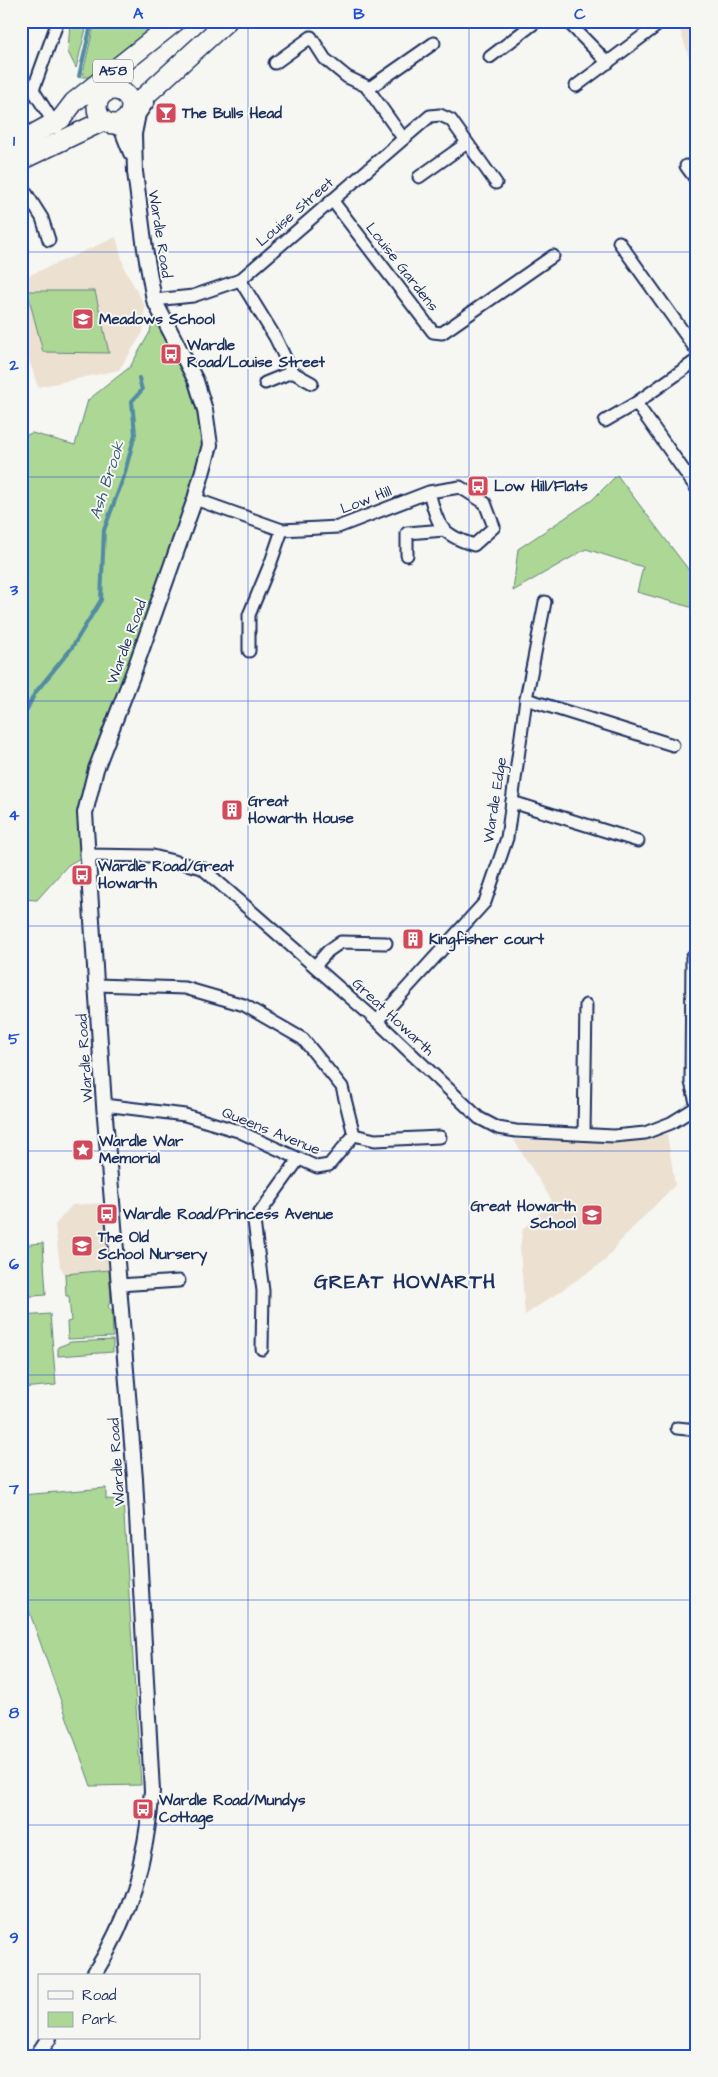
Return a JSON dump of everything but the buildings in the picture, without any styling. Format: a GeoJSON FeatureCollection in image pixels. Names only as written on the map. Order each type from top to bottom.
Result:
{"type":"FeatureCollection","features":[{"type":"Feature","properties":{"kind":"highway","name":"A58"},"geometry":{"type":"LineString","coordinates":[[21,142],[57,121],[74,102],[176,21]]}},
{"type":"Feature","properties":{"kind":"highway","name":"A58"},"geometry":{"type":"LineString","coordinates":[[113,90],[190,21]]}},
{"type":"Feature","properties":{"kind":"highway","name":"A58"},"geometry":{"type":"LineString","coordinates":[[21,160],[64,139],[118,118],[165,78],[226,21]]}},
{"type":"Feature","properties":{"kind":"highway"},"geometry":{"type":"LineString","coordinates":[[113,90],[124,93],[131,102],[118,118],[102,94],[113,90]]}},
{"type":"Feature","properties":{"kind":"highway","name":"A58"},"geometry":{"type":"LineString","coordinates":[[57,121],[118,118]]}},
{"type":"Feature","properties":{"kind":"street"},"geometry":{"type":"LineString","coordinates":[[34,90],[58,21]]}},
{"type":"Feature","properties":{"kind":"street"},"geometry":{"type":"LineString","coordinates":[[490,57],[537,21]]}},
{"type":"Feature","properties":{"kind":"street"},"geometry":{"type":"LineString","coordinates":[[567,21],[608,63]]}},
{"type":"Feature","properties":{"kind":"street"},"geometry":{"type":"LineString","coordinates":[[576,86],[663,21]]}},
{"type":"Feature","properties":{"kind":"street"},"geometry":{"type":"LineString","coordinates":[[275,63],[311,37],[325,59],[347,77],[366,86],[403,138]]}},
{"type":"Feature","properties":{"kind":"street"},"geometry":{"type":"LineString","coordinates":[[368,89],[434,43]]}},
{"type":"Feature","properties":{"kind":"street","name":"Wardle Road"},"geometry":{"type":"LineString","coordinates":[[118,118],[138,114],[165,78]]}},
{"type":"Feature","properties":{"kind":"street"},"geometry":{"type":"LineString","coordinates":[[21,81],[34,90],[57,121],[64,139]]}},
{"type":"Feature","properties":{"kind":"street","name":"Louise Street"},"geometry":{"type":"LineString","coordinates":[[154,300],[193,296],[240,280],[430,116],[440,115],[451,120],[467,143]]}},
{"type":"Feature","properties":{"kind":"street","name":"Wardle Road"},"geometry":{"type":"LineString","coordinates":[[118,118],[134,161]]}},
{"type":"Feature","properties":{"kind":"street","name":"Wardle Road"},"geometry":{"type":"LineString","coordinates":[[94,1974],[111,1946],[134,1890],[146,1842],[152,1791],[135,1479],[104,1105],[97,985],[86,855],[85,813],[90,790],[195,499],[210,445],[205,410],[196,382],[154,300],[144,249],[134,161],[118,118]]}},
{"type":"Feature","properties":{"kind":"street"},"geometry":{"type":"LineString","coordinates":[[418,177],[467,143],[496,182]]}},
{"type":"Feature","properties":{"kind":"street"},"geometry":{"type":"LineString","coordinates":[[686,166],[697,182]]}},
{"type":"Feature","properties":{"kind":"street"},"geometry":{"type":"LineString","coordinates":[[21,185],[42,218],[49,240]]}},
{"type":"Feature","properties":{"kind":"street","name":"Louise Gardens"},"geometry":{"type":"LineString","coordinates":[[332,200],[433,332],[442,333],[553,256]]}},
{"type":"Feature","properties":{"kind":"street"},"geometry":{"type":"LineString","coordinates":[[619,242],[697,350]]}},
{"type":"Feature","properties":{"kind":"street"},"geometry":{"type":"LineString","coordinates":[[240,280],[275,337],[292,372],[312,384]]}},
{"type":"Feature","properties":{"kind":"street"},"geometry":{"type":"LineString","coordinates":[[605,421],[636,403],[697,360]]}},
{"type":"Feature","properties":{"kind":"street"},"geometry":{"type":"LineString","coordinates":[[265,382],[292,372]]}},
{"type":"Feature","properties":{"kind":"street"},"geometry":{"type":"LineString","coordinates":[[636,403],[697,489]]}},
{"type":"Feature","properties":{"kind":"street","name":"Low Hill"},"geometry":{"type":"LineString","coordinates":[[195,499],[282,530],[338,527],[429,492],[460,487],[485,503],[494,528],[474,545],[452,538],[445,530]]}},
{"type":"Feature","properties":{"kind":"street"},"geometry":{"type":"LineString","coordinates":[[429,492],[437,520],[445,530]]}},
{"type":"Feature","properties":{"kind":"street"},"geometry":{"type":"LineString","coordinates":[[249,651],[249,615],[282,530]]}},
{"type":"Feature","properties":{"kind":"street"},"geometry":{"type":"LineString","coordinates":[[407,555],[408,533],[445,530]]}},
{"type":"Feature","properties":{"kind":"street","name":"Wardle Edge"},"geometry":{"type":"LineString","coordinates":[[377,1021],[485,902],[507,838],[526,698],[545,602]]}},
{"type":"Feature","properties":{"kind":"street"},"geometry":{"type":"LineString","coordinates":[[526,698],[673,745]]}},
{"type":"Feature","properties":{"kind":"street"},"geometry":{"type":"LineString","coordinates":[[512,802],[638,841]]}},
{"type":"Feature","properties":{"kind":"street","name":"Great Howarth"},"geometry":{"type":"LineString","coordinates":[[86,855],[154,856],[202,868],[377,1021],[479,1118],[498,1128],[516,1131],[614,1136],[645,1133],[671,1123],[697,1107]]}},
{"type":"Feature","properties":{"kind":"street"},"geometry":{"type":"LineString","coordinates":[[315,966],[328,951],[341,942],[386,943]]}},
{"type":"Feature","properties":{"kind":"street"},"geometry":{"type":"LineString","coordinates":[[692,957],[691,1082],[697,1107]]}},
{"type":"Feature","properties":{"kind":"street"},"geometry":{"type":"LineString","coordinates":[[97,985],[186,988],[244,1004],[303,1039],[342,1087],[354,1135],[375,1140],[440,1137]]}},
{"type":"Feature","properties":{"kind":"street"},"geometry":{"type":"LineString","coordinates":[[584,1134],[586,1005]]}},
{"type":"Feature","properties":{"kind":"street","name":"Queens Avenue"},"geometry":{"type":"LineString","coordinates":[[104,1105],[185,1115],[238,1131],[298,1160],[318,1167],[329,1165],[354,1135]]}},
{"type":"Feature","properties":{"kind":"street"},"geometry":{"type":"LineString","coordinates":[[262,1349],[263,1291],[254,1220],[298,1160]]}},
{"type":"Feature","properties":{"kind":"street"},"geometry":{"type":"LineString","coordinates":[[119,1285],[179,1281]]}},
{"type":"Feature","properties":{"kind":"street"},"geometry":{"type":"LineString","coordinates":[[677,1428],[697,1430]]}},
{"type":"Feature","properties":{"kind":"street"},"geometry":{"type":"LineString","coordinates":[[37,2056],[48,2040]]}},
{"type":"Feature","properties":{"kind":"shaded area"},"geometry":{"type":"Polygon","coordinates":[[[677,21],[697,21],[697,115],[689,57],[677,21]]]}},
{"type":"Feature","properties":{"kind":"shaded area","name":"Meadows School"},"geometry":{"type":"Polygon","coordinates":[[[116,237],[125,270],[145,306],[143,332],[119,370],[38,387],[21,335],[21,279],[116,237]]]}},
{"type":"Feature","properties":{"kind":"shaded area","name":"Great Howarth School"},"geometry":{"type":"Polygon","coordinates":[[[667,1134],[675,1185],[618,1243],[605,1261],[525,1315],[520,1248],[523,1229],[552,1201],[514,1140],[633,1141],[667,1134]]]}},
{"type":"Feature","properties":{"kind":"shaded area","name":"The Old School Nursery"},"geometry":{"type":"Polygon","coordinates":[[[104,1203],[109,1270],[65,1274],[60,1267],[55,1225],[72,1205],[104,1203]]]}},
{"type":"Feature","properties":{"kind":"green space"},"geometry":{"type":"Polygon","coordinates":[[[70,21],[88,21],[76,68],[68,52],[70,21]]]}},
{"type":"Feature","properties":{"kind":"green space"},"geometry":{"type":"Polygon","coordinates":[[[95,21],[161,21],[98,77],[82,77],[95,21]]]}},
{"type":"Feature","properties":{"kind":"green space"},"geometry":{"type":"Polygon","coordinates":[[[27,291],[95,291],[109,353],[43,352],[27,291]]]}},
{"type":"Feature","properties":{"kind":"green space"},"geometry":{"type":"Polygon","coordinates":[[[155,309],[193,384],[205,445],[191,498],[91,767],[82,857],[68,865],[37,900],[21,899],[21,437],[32,433],[75,445],[88,400],[130,367],[150,332],[155,309]]]}},
{"type":"Feature","properties":{"kind":"green space"},"geometry":{"type":"Polygon","coordinates":[[[617,475],[697,581],[697,609],[637,592],[643,567],[586,549],[513,591],[518,549],[592,500],[617,475]]]}},
{"type":"Feature","properties":{"kind":"green space"},"geometry":{"type":"Polygon","coordinates":[[[43,1243],[46,1295],[21,1297],[21,1245],[43,1243]]]}},
{"type":"Feature","properties":{"kind":"green space"},"geometry":{"type":"Polygon","coordinates":[[[109,1270],[111,1299],[108,1307],[112,1311],[113,1337],[68,1339],[67,1322],[71,1321],[69,1296],[66,1296],[65,1274],[109,1270]]]}},
{"type":"Feature","properties":{"kind":"green space"},"geometry":{"type":"Polygon","coordinates":[[[50,1314],[56,1385],[21,1388],[21,1316],[50,1314]]]}},
{"type":"Feature","properties":{"kind":"green space"},"geometry":{"type":"Polygon","coordinates":[[[113,1340],[113,1352],[58,1356],[58,1347],[71,1342],[113,1340]]]}},
{"type":"Feature","properties":{"kind":"green space"},"geometry":{"type":"Polygon","coordinates":[[[106,1488],[106,1499],[123,1500],[141,1785],[91,1786],[21,1588],[21,1495],[106,1488]]]}},
{"type":"Feature","properties":{"kind":"waterway","name":"Ash Brook"},"geometry":{"type":"LineString","coordinates":[[79,76],[92,21]]}},
{"type":"Feature","properties":{"kind":"waterway","name":"Ash Brook"},"geometry":{"type":"LineString","coordinates":[[21,721],[35,693],[71,649],[101,600],[104,530],[124,476],[135,434],[132,401],[142,390],[139,378]]}},
{"type":"Feature","properties":{"kind":"place","name":"The Bulls Head"},"geometry":{"type":"Point","coordinates":[166,113]}},
{"type":"Feature","properties":{"kind":"place","name":"Meadows School"},"geometry":{"type":"Point","coordinates":[83,319]}},
{"type":"Feature","properties":{"kind":"place","name":"Wardle Road/Louise Street"},"geometry":{"type":"Point","coordinates":[171,354]}},
{"type":"Feature","properties":{"kind":"place","name":"Low Hill/Flats"},"geometry":{"type":"Point","coordinates":[478,486]}},
{"type":"Feature","properties":{"kind":"place","name":"Great Howarth House"},"geometry":{"type":"Point","coordinates":[232,810]}},
{"type":"Feature","properties":{"kind":"place","name":"Wardle Road/Great Howarth"},"geometry":{"type":"Point","coordinates":[82,875]}},
{"type":"Feature","properties":{"kind":"place","name":"Kingfisher court"},"geometry":{"type":"Point","coordinates":[413,939]}},
{"type":"Feature","properties":{"kind":"place","name":"Wardle War Memorial"},"geometry":{"type":"Point","coordinates":[83,1150]}},
{"type":"Feature","properties":{"kind":"place","name":"Wardle Road/Princess Avenue"},"geometry":{"type":"Point","coordinates":[107,1214]}},
{"type":"Feature","properties":{"kind":"place","name":"Great Howarth School"},"geometry":{"type":"Point","coordinates":[592,1215]}},
{"type":"Feature","properties":{"kind":"place","name":"The Old School Nursery"},"geometry":{"type":"Point","coordinates":[82,1246]}},
{"type":"Feature","properties":{"kind":"place","name":"Wardle Road/Mundys Cottage"},"geometry":{"type":"Point","coordinates":[143,1809]}},
{"type":"Feature","properties":{"kind":"district","name":"GREAT HOWARTH"},"geometry":{"type":"Point","coordinates":[405,1282]}}]}
